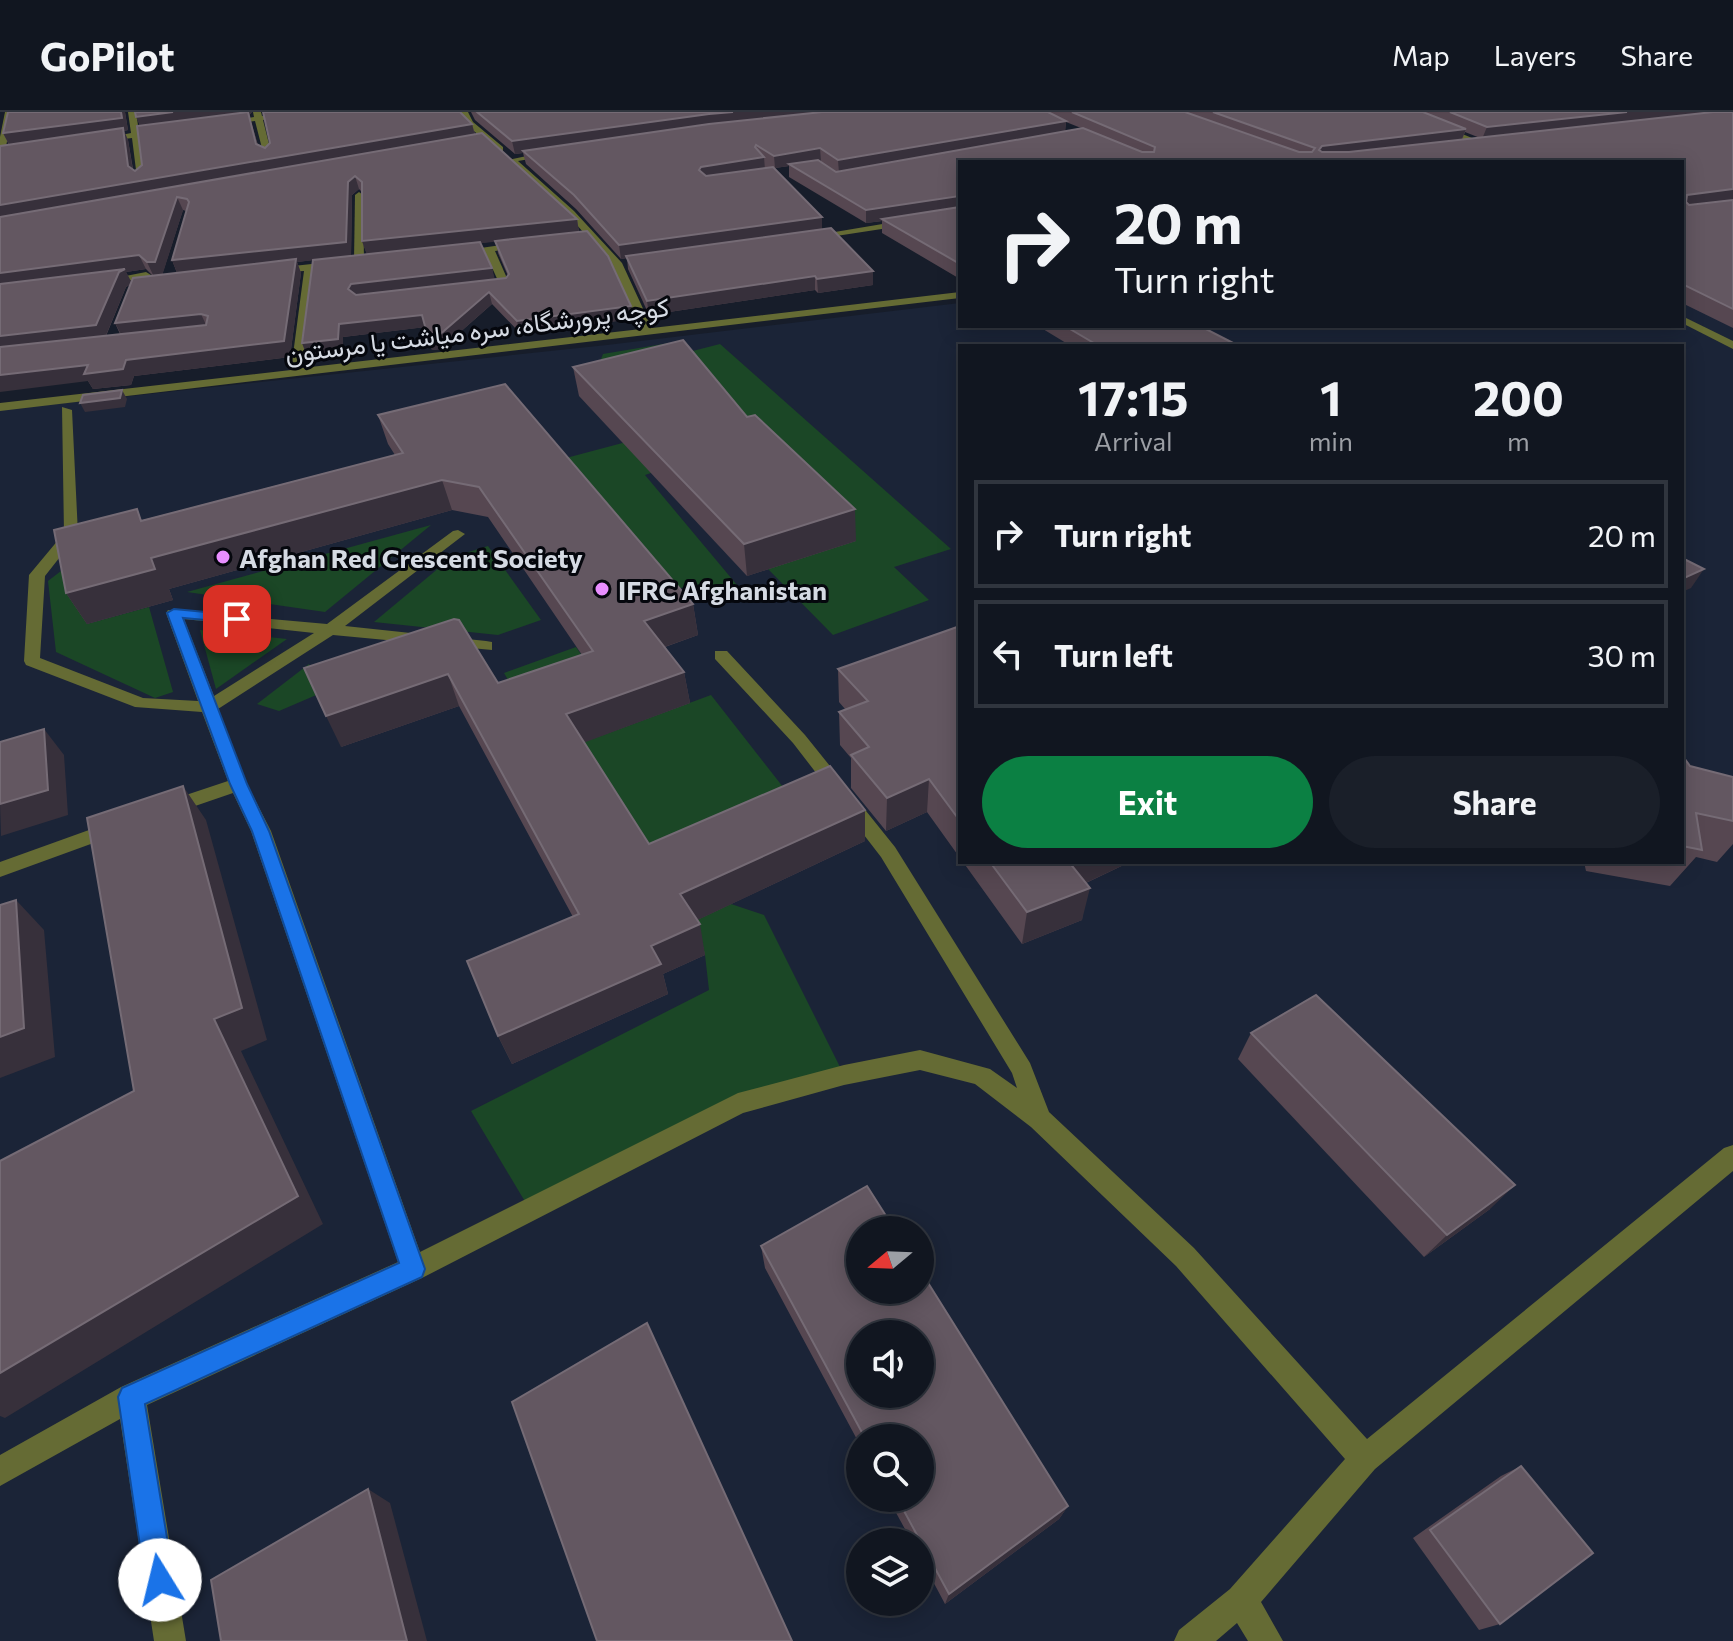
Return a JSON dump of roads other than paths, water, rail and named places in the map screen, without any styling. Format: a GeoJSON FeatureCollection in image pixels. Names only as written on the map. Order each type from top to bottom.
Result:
{"type":"FeatureCollection","features":[{"type":"Feature","properties":{"kind":"street"},"geometry":{"type":"LineString","coordinates":[[9,112],[0,153],[17,150]]}},
{"type":"Feature","properties":{"kind":"street"},"geometry":{"type":"LineString","coordinates":[[132,112],[141,178]]}},
{"type":"Feature","properties":{"kind":"street"},"geometry":{"type":"LineString","coordinates":[[212,125],[258,115],[307,112]]}},
{"type":"Feature","properties":{"kind":"street"},"geometry":{"type":"LineString","coordinates":[[464,112],[470,123],[571,213],[618,265],[648,331]]}},
{"type":"Feature","properties":{"kind":"street"},"geometry":{"type":"LineString","coordinates":[[1402,112],[1485,145]]}},
{"type":"Feature","properties":{"kind":"street"},"geometry":{"type":"LineString","coordinates":[[258,115],[268,156]]}},
{"type":"Feature","properties":{"kind":"street"},"geometry":{"type":"LineString","coordinates":[[93,141],[181,129]]}},
{"type":"Feature","properties":{"kind":"street"},"geometry":{"type":"LineString","coordinates":[[473,141],[488,139]]}},
{"type":"Feature","properties":{"kind":"street"},"geometry":{"type":"LineString","coordinates":[[1453,146],[1501,143]]}},
{"type":"Feature","properties":{"kind":"street"},"geometry":{"type":"LineString","coordinates":[[512,160],[555,152]]}},
{"type":"Feature","properties":{"kind":"street"},"geometry":{"type":"LineString","coordinates":[[359,195],[359,262]]}},
{"type":"Feature","properties":{"kind":"street"},"geometry":{"type":"LineString","coordinates":[[791,241],[958,214]]}},
{"type":"Feature","properties":{"kind":"street"},"geometry":{"type":"LineString","coordinates":[[578,239],[593,237]]}},
{"type":"Feature","properties":{"kind":"street"},"geometry":{"type":"LineString","coordinates":[[446,253],[534,244]]}},
{"type":"Feature","properties":{"kind":"street"},"geometry":{"type":"LineString","coordinates":[[476,288],[505,285],[489,249]]}},
{"type":"Feature","properties":{"kind":"street"},"geometry":{"type":"LineString","coordinates":[[263,272],[374,260]]}},
{"type":"Feature","properties":{"kind":"street"},"geometry":{"type":"LineString","coordinates":[[618,265],[633,263]]}},
{"type":"Feature","properties":{"kind":"street"},"geometry":{"type":"LineString","coordinates":[[296,373],[310,267]]}},
{"type":"Feature","properties":{"kind":"street"},"geometry":{"type":"LineString","coordinates":[[168,282],[171,268]]}},
{"type":"Feature","properties":{"kind":"street"},"geometry":{"type":"LineString","coordinates":[[88,283],[146,275],[146,284]]}},
{"type":"Feature","properties":{"kind":"street"},"geometry":{"type":"LineString","coordinates":[[134,288],[183,280]]}},
{"type":"Feature","properties":{"kind":"street","name":"کوچه پرورشگاه، سره میاشت یا مرستون"},"geometry":{"type":"LineString","coordinates":[[0,407],[958,295]]}},
{"type":"Feature","properties":{"kind":"street"},"geometry":{"type":"LineString","coordinates":[[1684,320],[1733,346]]}},
{"type":"Feature","properties":{"kind":"street"},"geometry":{"type":"LineString","coordinates":[[66,410],[71,534],[37,575],[32,661],[141,703],[209,707],[318,645],[332,628],[458,534]]}},
{"type":"Feature","properties":{"kind":"street"},"geometry":{"type":"LineString","coordinates":[[413,1269],[261,831],[238,784],[174,613],[486,646]]}},
{"type":"Feature","properties":{"kind":"street"},"geometry":{"type":"LineString","coordinates":[[721,655],[799,739],[888,852],[1022,1070],[1039,1119]]}},
{"type":"Feature","properties":{"kind":"street"},"geometry":{"type":"LineString","coordinates":[[0,870],[11,863],[238,784]]}},
{"type":"Feature","properties":{"kind":"street"},"geometry":{"type":"LineString","coordinates":[[0,1471],[131,1397],[413,1269],[738,1104],[844,1075],[920,1060],[982,1076],[1039,1119],[1185,1257],[1365,1459]]}},
{"type":"Feature","properties":{"kind":"street"},"geometry":{"type":"LineString","coordinates":[[1190,1641],[1241,1600],[1365,1459],[1733,1156]]}},
{"type":"Feature","properties":{"kind":"street"},"geometry":{"type":"LineString","coordinates":[[131,1397],[170,1641]]}},
{"type":"Feature","properties":{"kind":"street"},"geometry":{"type":"LineString","coordinates":[[1241,1600],[1267,1641]]}},
{"type":"Feature","properties":{"kind":"place","name":"Afghan Red Crescent Society"},"geometry":{"type":"Point","coordinates":[223,557]}},
{"type":"Feature","properties":{"kind":"place","name":"IFRC Afghanistan"},"geometry":{"type":"Point","coordinates":[602,589]}}]}
